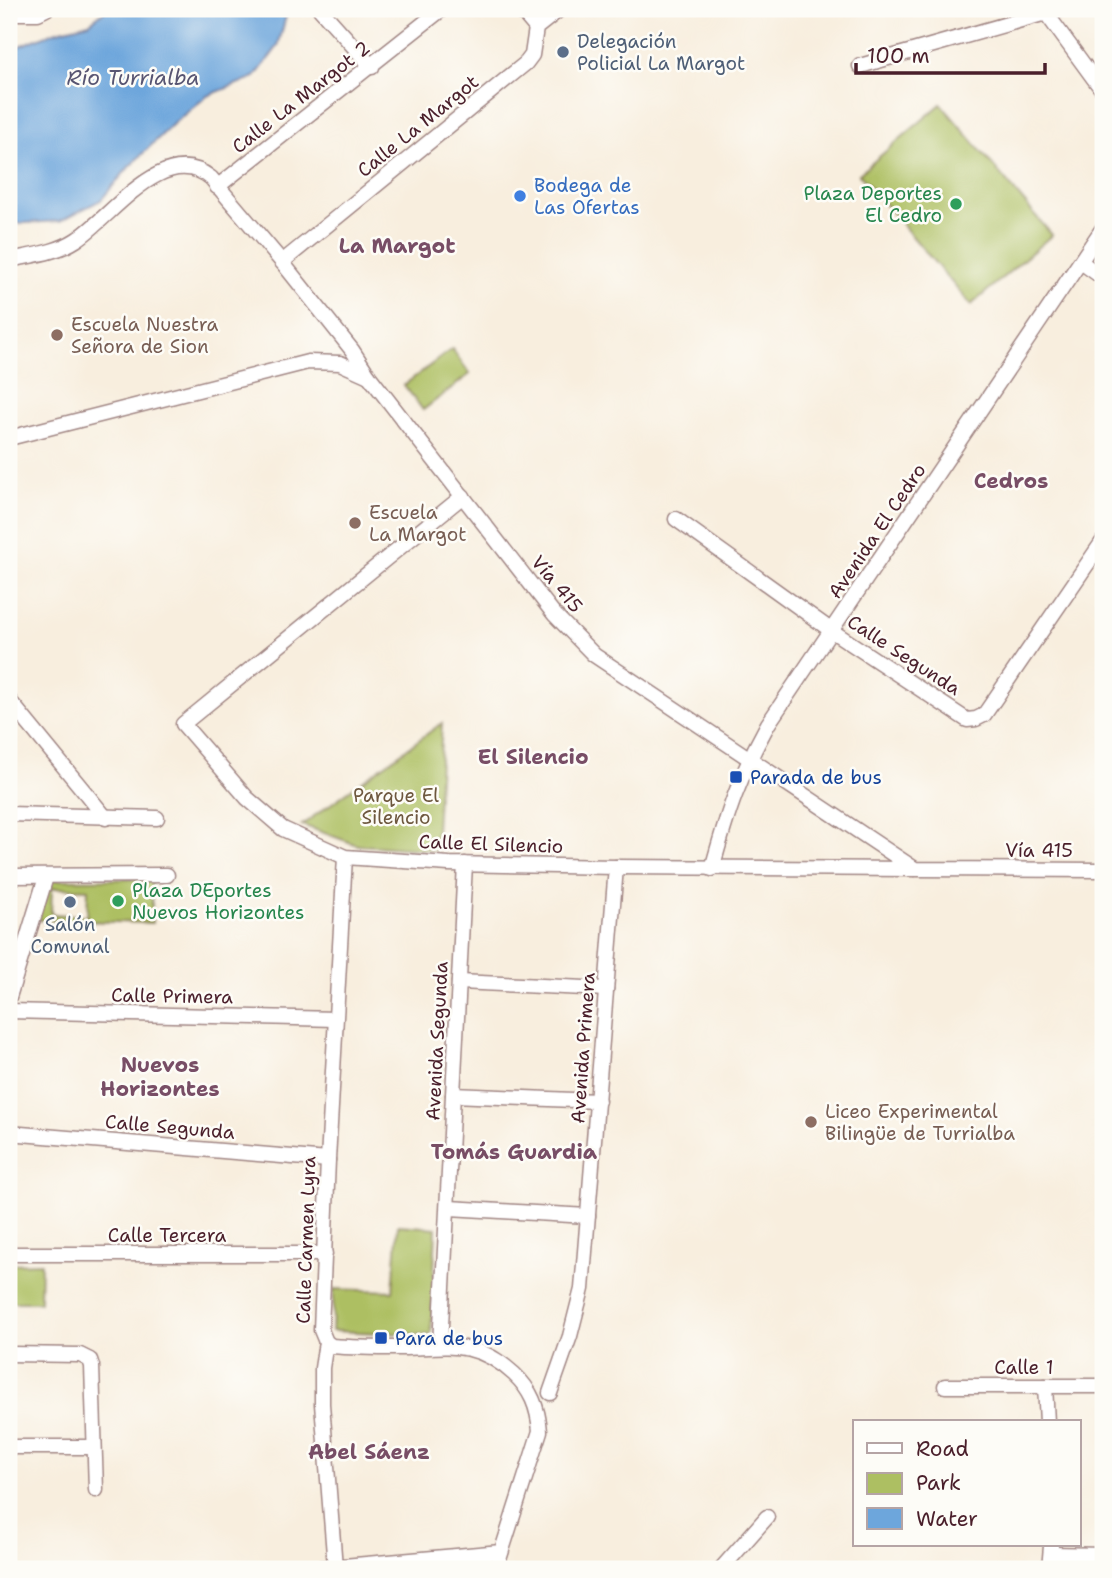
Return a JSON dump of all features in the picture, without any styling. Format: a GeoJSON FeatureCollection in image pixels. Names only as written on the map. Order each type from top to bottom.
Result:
{"type":"FeatureCollection","features":[{"type":"Feature","properties":{"kind":"street"},"geometry":{"type":"LineString","coordinates":[[9,13],[38,13],[46,9]]}},
{"type":"Feature","properties":{"kind":"street"},"geometry":{"type":"LineString","coordinates":[[320,9],[372,66]]}},
{"type":"Feature","properties":{"kind":"street","name":"Calle La Margot 2"},"geometry":{"type":"LineString","coordinates":[[217,187],[442,9]]}},
{"type":"Feature","properties":{"kind":"street"},"geometry":{"type":"LineString","coordinates":[[520,9],[536,28],[560,9]]}},
{"type":"Feature","properties":{"kind":"street"},"geometry":{"type":"LineString","coordinates":[[860,66],[1043,10],[1060,9]]}},
{"type":"Feature","properties":{"kind":"street"},"geometry":{"type":"LineString","coordinates":[[1043,10],[1103,91]]}},
{"type":"Feature","properties":{"kind":"street","name":"Calle La Margot"},"geometry":{"type":"LineString","coordinates":[[282,262],[526,63],[532,55],[536,28]]}},
{"type":"Feature","properties":{"kind":"street"},"geometry":{"type":"LineString","coordinates":[[9,260],[61,249],[79,238],[131,192],[170,168],[192,166],[211,178],[282,262],[369,376]]}},
{"type":"Feature","properties":{"kind":"street","name":"Avenida El Cedro"},"geometry":{"type":"LineString","coordinates":[[712,869],[730,803],[749,758],[768,724],[1103,228]]}},
{"type":"Feature","properties":{"kind":"street"},"geometry":{"type":"LineString","coordinates":[[1081,262],[1103,278]]}},
{"type":"Feature","properties":{"kind":"street","name":"Vía 415"},"geometry":{"type":"LineString","coordinates":[[9,438],[308,362],[340,363],[369,376],[554,614],[594,655],[915,869],[1103,870]]}},
{"type":"Feature","properties":{"kind":"street","name":"Calle El Silencio"},"geometry":{"type":"LineString","coordinates":[[463,496],[183,724],[247,798],[283,829],[345,857],[465,864],[712,869],[915,869]]}},
{"type":"Feature","properties":{"kind":"street","name":"Calle Segunda"},"geometry":{"type":"LineString","coordinates":[[676,519],[832,631],[967,720],[984,715],[1103,541]]}},
{"type":"Feature","properties":{"kind":"street"},"geometry":{"type":"LineString","coordinates":[[9,700],[106,818]]}},
{"type":"Feature","properties":{"kind":"street"},"geometry":{"type":"LineString","coordinates":[[9,814],[157,818]]}},
{"type":"Feature","properties":{"kind":"street","name":"Calle Carmen Lyra"},"geometry":{"type":"LineString","coordinates":[[345,857],[321,1330],[326,1342],[332,1346],[464,1347],[488,1355],[524,1383],[539,1414],[540,1431],[496,1569]]}},
{"type":"Feature","properties":{"kind":"street","name":"Avenida Segunda"},"geometry":{"type":"LineString","coordinates":[[440,1345],[465,864]]}},
{"type":"Feature","properties":{"kind":"street","name":"Avenida Primera"},"geometry":{"type":"LineString","coordinates":[[550,1393],[570,1336],[582,1289],[616,867]]}},
{"type":"Feature","properties":{"kind":"street"},"geometry":{"type":"LineString","coordinates":[[9,876],[167,875]]}},
{"type":"Feature","properties":{"kind":"street"},"geometry":{"type":"LineString","coordinates":[[9,997],[47,877]]}},
{"type":"Feature","properties":{"kind":"street"},"geometry":{"type":"LineString","coordinates":[[459,982],[606,989]]}},
{"type":"Feature","properties":{"kind":"street","name":"Calle Primera"},"geometry":{"type":"LineString","coordinates":[[9,1011],[335,1018]]}},
{"type":"Feature","properties":{"kind":"street"},"geometry":{"type":"LineString","coordinates":[[453,1095],[598,1101]]}},
{"type":"Feature","properties":{"kind":"street","name":"Calle Segunda"},"geometry":{"type":"LineString","coordinates":[[9,1133],[328,1160]]}},
{"type":"Feature","properties":{"kind":"street"},"geometry":{"type":"LineString","coordinates":[[449,1208],[588,1216]]}},
{"type":"Feature","properties":{"kind":"street","name":"Calle Tercera"},"geometry":{"type":"LineString","coordinates":[[9,1254],[325,1254]]}},
{"type":"Feature","properties":{"kind":"street"},"geometry":{"type":"LineString","coordinates":[[326,1342],[322,1368],[322,1404],[335,1567]]}},
{"type":"Feature","properties":{"kind":"street"},"geometry":{"type":"LineString","coordinates":[[9,1354],[80,1355],[90,1360],[96,1490]]}},
{"type":"Feature","properties":{"kind":"street","name":"Calle 1"},"geometry":{"type":"LineString","coordinates":[[945,1386],[1103,1386]]}},
{"type":"Feature","properties":{"kind":"street"},"geometry":{"type":"LineString","coordinates":[[1045,1386],[1046,1420]]}},
{"type":"Feature","properties":{"kind":"street"},"geometry":{"type":"LineString","coordinates":[[9,1447],[93,1447]]}},
{"type":"Feature","properties":{"kind":"street"},"geometry":{"type":"LineString","coordinates":[[721,1569],[767,1517]]}},
{"type":"Feature","properties":{"kind":"street"},"geometry":{"type":"LineString","coordinates":[[310,1569],[502,1552]]}},
{"type":"Feature","properties":{"kind":"street"},"geometry":{"type":"LineString","coordinates":[[1051,1556],[1103,1555]]}},
{"type":"Feature","properties":{"kind":"green space","name":"Plaza Deportes El Cedro"},"geometry":{"type":"Polygon","coordinates":[[[941,104],[1052,235],[971,305],[859,174],[941,104]]]}},
{"type":"Feature","properties":{"kind":"green space"},"geometry":{"type":"Polygon","coordinates":[[[452,349],[470,374],[423,410],[404,385],[452,349]]]}},
{"type":"Feature","properties":{"kind":"green space","name":"Parque El Silencio"},"geometry":{"type":"Polygon","coordinates":[[[442,723],[435,850],[357,845],[302,825],[442,723]]]}},
{"type":"Feature","properties":{"kind":"green space"},"geometry":{"type":"Polygon","coordinates":[[[152,879],[152,923],[38,920],[50,880],[152,879]],[[52,888],[51,914],[87,916],[88,889],[52,888]]]}},
{"type":"Feature","properties":{"kind":"green space"},"geometry":{"type":"Polygon","coordinates":[[[398,1225],[436,1228],[431,1335],[332,1331],[334,1289],[393,1291],[398,1225]]]}},
{"type":"Feature","properties":{"kind":"green space"},"geometry":{"type":"Polygon","coordinates":[[[41,1263],[40,1302],[9,1302],[9,1264],[41,1263]]]}},
{"type":"Feature","properties":{"kind":"water","name":"Río Turrialba"},"geometry":{"type":"Polygon","coordinates":[[[107,9],[288,9],[278,46],[255,77],[207,96],[174,123],[129,167],[101,200],[60,221],[9,224],[9,50],[57,31],[89,23],[107,9]]]}},
{"type":"Feature","properties":{"kind":"place","name":"Delegación Policial La Margot"},"geometry":{"type":"Point","coordinates":[563,52]}},
{"type":"Feature","properties":{"kind":"place","name":"Bodega de Las Ofertas"},"geometry":{"type":"Point","coordinates":[520,196]}},
{"type":"Feature","properties":{"kind":"place","name":"Plaza Deportes El Cedro"},"geometry":{"type":"Point","coordinates":[956,204]}},
{"type":"Feature","properties":{"kind":"place","name":"Escuela Nuestra Señora de Sion"},"geometry":{"type":"Point","coordinates":[57,335]}},
{"type":"Feature","properties":{"kind":"place","name":"Escuela La Margot"},"geometry":{"type":"Point","coordinates":[355,523]}},
{"type":"Feature","properties":{"kind":"place","name":"Parada de bus"},"geometry":{"type":"Point","coordinates":[736,777]}},
{"type":"Feature","properties":{"kind":"place","name":"Plaza DEportes Nuevos Horizontes"},"geometry":{"type":"Point","coordinates":[118,901]}},
{"type":"Feature","properties":{"kind":"place","name":"Salón Comunal"},"geometry":{"type":"Point","coordinates":[70,902]}},
{"type":"Feature","properties":{"kind":"place","name":"Liceo Experimental Bilingüe de Turrialba"},"geometry":{"type":"Point","coordinates":[811,1122]}},
{"type":"Feature","properties":{"kind":"place","name":"Para de bus"},"geometry":{"type":"Point","coordinates":[381,1338]}},
{"type":"Feature","properties":{"kind":"district","name":"La Margot"},"geometry":{"type":"Point","coordinates":[397,246]}},
{"type":"Feature","properties":{"kind":"district","name":"Cedros"},"geometry":{"type":"Point","coordinates":[1011,481]}},
{"type":"Feature","properties":{"kind":"district","name":"El Silencio"},"geometry":{"type":"Point","coordinates":[533,757]}},
{"type":"Feature","properties":{"kind":"district","name":"Nuevos Horizontes"},"geometry":{"type":"Point","coordinates":[160,1077]}},
{"type":"Feature","properties":{"kind":"district","name":"Tomás Guardia"},"geometry":{"type":"Point","coordinates":[514,1152]}},
{"type":"Feature","properties":{"kind":"district","name":"Abel Sáenz"},"geometry":{"type":"Point","coordinates":[369,1452]}}]}
